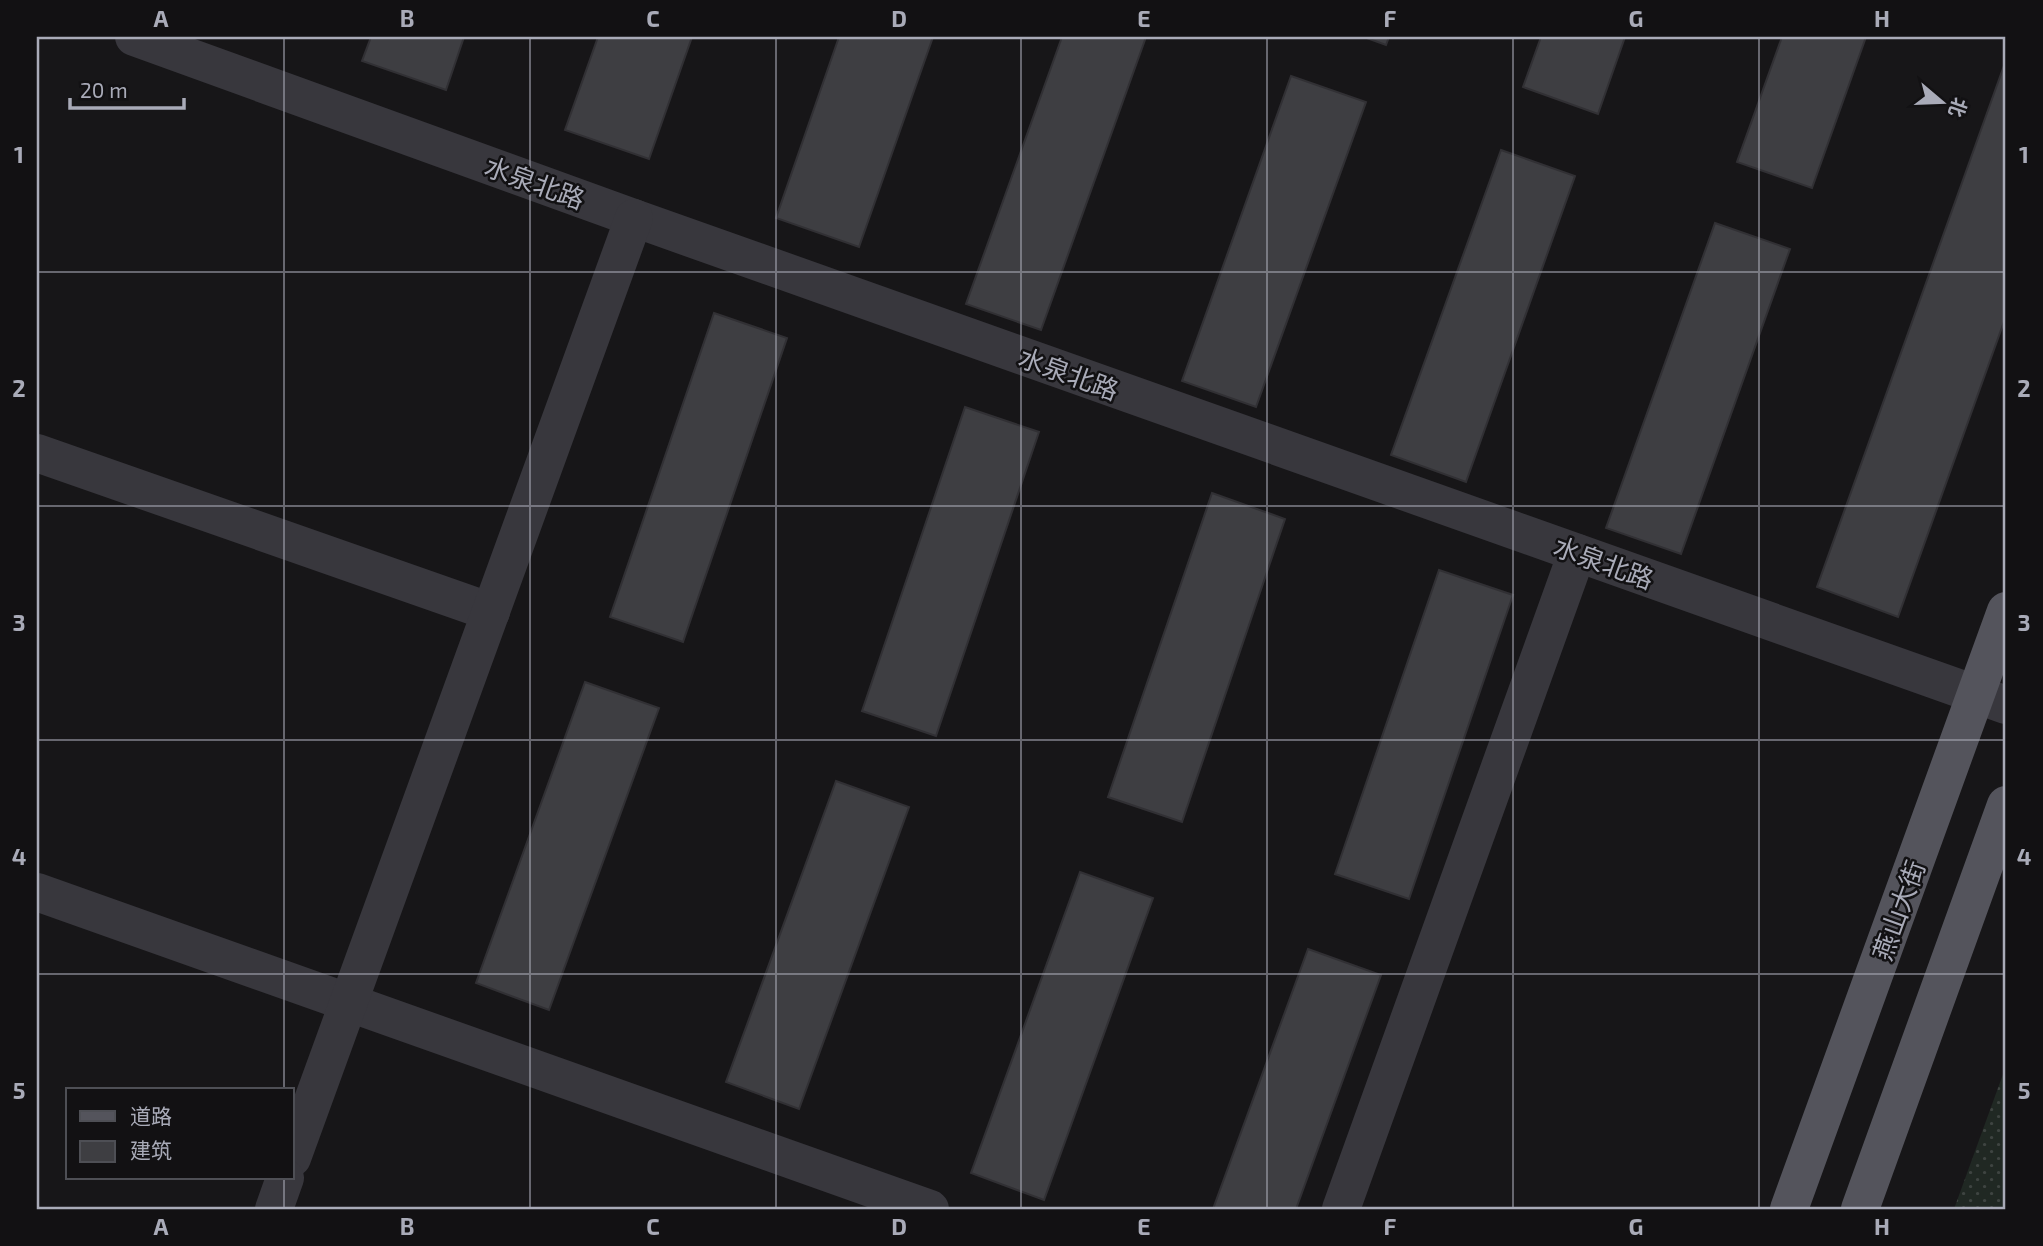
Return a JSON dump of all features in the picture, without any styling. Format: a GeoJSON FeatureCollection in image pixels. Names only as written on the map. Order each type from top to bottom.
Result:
{"type":"FeatureCollection","features":[{"type":"Feature","properties":{"kind":"main road","name":"燕山大街"},"geometry":{"type":"LineString","coordinates":[[1789,1209],[1991,700],[2006,611]]}},
{"type":"Feature","properties":{"kind":"main road"},"geometry":{"type":"LineString","coordinates":[[1860,1209],[2006,805]]}},
{"type":"Feature","properties":{"kind":"street","name":"水泉北路"},"geometry":{"type":"LineString","coordinates":[[134,37],[634,218],[1991,700]]}},
{"type":"Feature","properties":{"kind":"street"},"geometry":{"type":"LineString","coordinates":[[294,1153],[634,218]]}},
{"type":"Feature","properties":{"kind":"street"},"geometry":{"type":"LineString","coordinates":[[37,453],[491,612]]}},
{"type":"Feature","properties":{"kind":"street"},"geometry":{"type":"LineString","coordinates":[[1341,1209],[1577,553]]}},
{"type":"Feature","properties":{"kind":"street"},"geometry":{"type":"LineString","coordinates":[[37,892],[930,1209]]}},
{"type":"Feature","properties":{"kind":"street"},"geometry":{"type":"LineString","coordinates":[[274,1209],[284,1180]]}},
{"type":"Feature","properties":{"kind":"shaded area"},"geometry":{"type":"Polygon","coordinates":[[[2006,1066],[2006,1209],[1954,1209],[2006,1066]]]}},
{"type":"Feature","properties":{"kind":"building"},"geometry":{"type":"Polygon","coordinates":[[[371,37],[464,37],[446,90],[362,61],[371,37]]]}},
{"type":"Feature","properties":{"kind":"building"},"geometry":{"type":"Polygon","coordinates":[[[598,37],[692,37],[649,159],[565,130],[598,37]]]}},
{"type":"Feature","properties":{"kind":"building"},"geometry":{"type":"Polygon","coordinates":[[[839,37],[933,37],[859,247],[776,218],[839,37]]]}},
{"type":"Feature","properties":{"kind":"building"},"geometry":{"type":"Polygon","coordinates":[[[1062,37],[1146,37],[1041,330],[966,304],[1062,37]]]}},
{"type":"Feature","properties":{"kind":"building"},"geometry":{"type":"Polygon","coordinates":[[[1364,37],[1389,37],[1386,45],[1364,37]]]}},
{"type":"Feature","properties":{"kind":"building"},"geometry":{"type":"Polygon","coordinates":[[[1541,37],[1625,37],[1598,114],[1523,87],[1541,37]]]}},
{"type":"Feature","properties":{"kind":"building"},"geometry":{"type":"Polygon","coordinates":[[[1782,37],[1866,37],[1812,188],[1737,162],[1782,37]]]}},
{"type":"Feature","properties":{"kind":"building"},"geometry":{"type":"Polygon","coordinates":[[[2006,60],[2006,316],[1898,617],[1817,587],[2006,60]]]}},
{"type":"Feature","properties":{"kind":"building"},"geometry":{"type":"Polygon","coordinates":[[[1291,76],[1366,102],[1256,407],[1182,381],[1291,76]]]}},
{"type":"Feature","properties":{"kind":"building"},"geometry":{"type":"Polygon","coordinates":[[[1501,150],[1575,176],[1466,482],[1391,455],[1501,150]]]}},
{"type":"Feature","properties":{"kind":"building"},"geometry":{"type":"Polygon","coordinates":[[[1715,223],[1790,249],[1681,554],[1606,528],[1715,223]]]}},
{"type":"Feature","properties":{"kind":"building"},"geometry":{"type":"Polygon","coordinates":[[[714,313],[787,338],[683,642],[610,617],[714,313]]]}},
{"type":"Feature","properties":{"kind":"building"},"geometry":{"type":"Polygon","coordinates":[[[965,407],[1039,432],[936,736],[862,711],[965,407]]]}},
{"type":"Feature","properties":{"kind":"building"},"geometry":{"type":"Polygon","coordinates":[[[1212,493],[1285,519],[1182,822],[1108,797],[1212,493]]]}},
{"type":"Feature","properties":{"kind":"building"},"geometry":{"type":"Polygon","coordinates":[[[1439,570],[1513,595],[1409,899],[1335,874],[1439,570]]]}},
{"type":"Feature","properties":{"kind":"building"},"geometry":{"type":"Polygon","coordinates":[[[585,682],[659,708],[549,1010],[476,983],[585,682]]]}},
{"type":"Feature","properties":{"kind":"building"},"geometry":{"type":"Polygon","coordinates":[[[836,781],[909,807],[799,1109],[726,1082],[836,781]]]}},
{"type":"Feature","properties":{"kind":"building"},"geometry":{"type":"Polygon","coordinates":[[[1080,872],[1153,898],[1044,1200],[971,1173],[1080,872]]]}},
{"type":"Feature","properties":{"kind":"building"},"geometry":{"type":"Polygon","coordinates":[[[1308,949],[1381,975],[1296,1209],[1213,1209],[1308,949]]]}}]}
